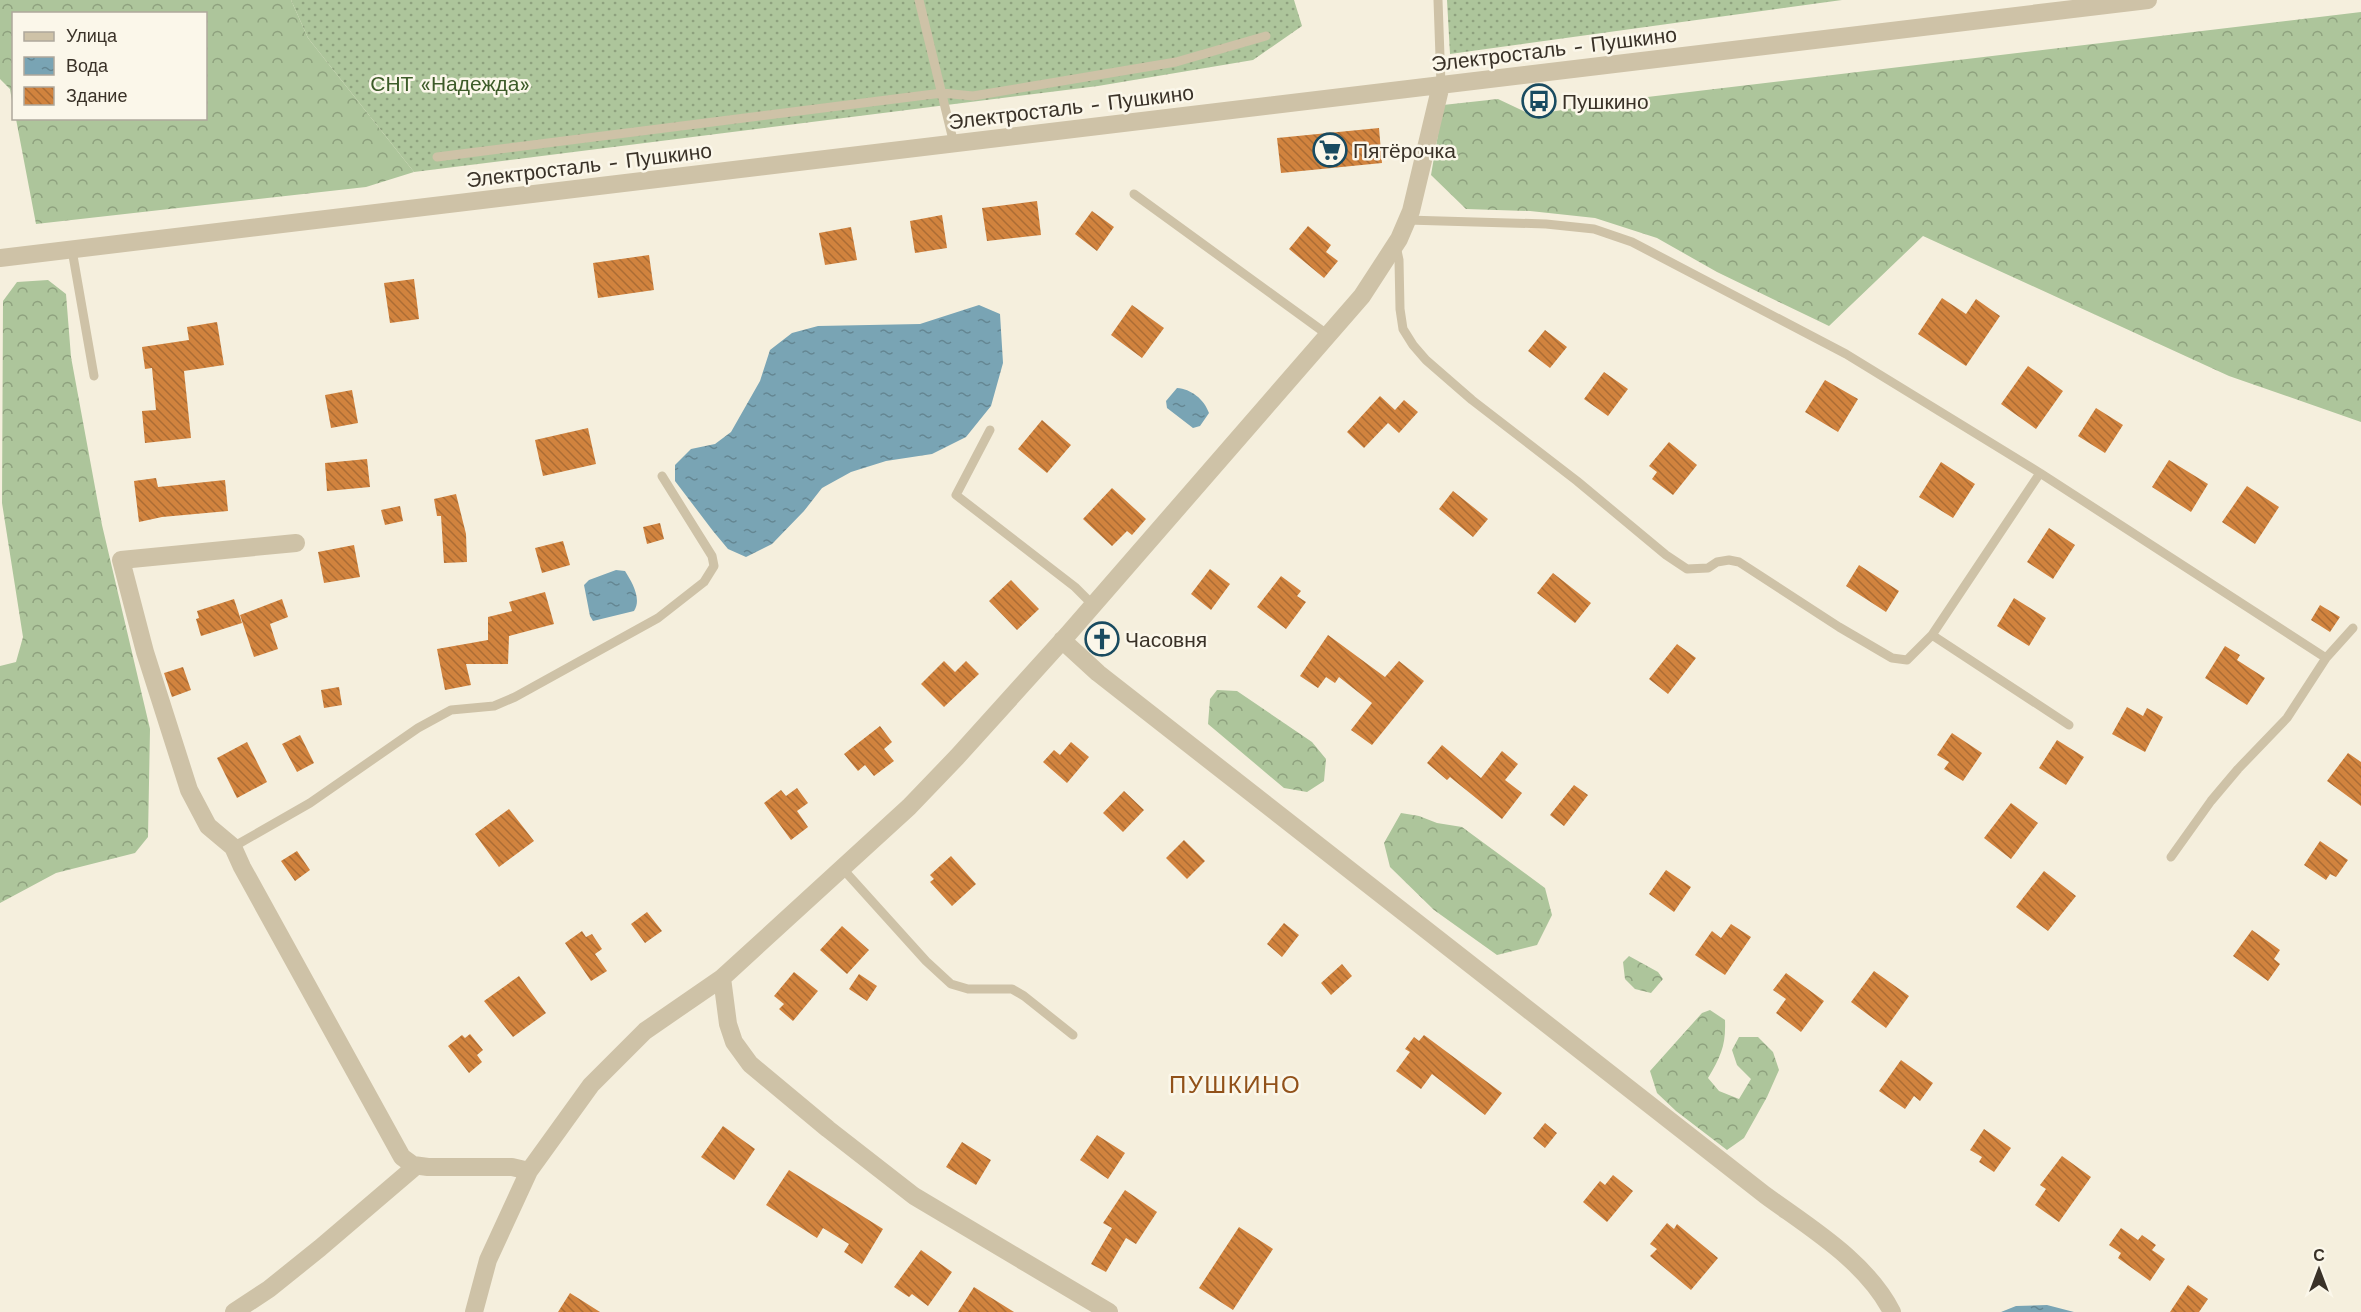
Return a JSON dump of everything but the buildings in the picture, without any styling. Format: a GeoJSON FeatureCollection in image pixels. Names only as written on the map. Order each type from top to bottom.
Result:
{"type":"FeatureCollection","features":[{"type":"Feature","properties":{"kind":"street","name":"Электросталь - Пушкино"},"geometry":{"type":"LineString","coordinates":[[0,258],[2148,0]]}},
{"type":"Feature","properties":{"kind":"street"},"geometry":{"type":"LineString","coordinates":[[474,1312],[488,1260],[529,1171],[591,1085],[645,1031],[722,978],[925,790],[1062,640],[1362,296],[1396,244],[1407,220],[1419,182],[1441,85]]}},
{"type":"Feature","properties":{"kind":"street"},"geometry":{"type":"LineString","coordinates":[[296,543],[121,560],[145,652],[189,789],[208,826],[233,847],[402,1157],[416,1166],[512,1167],[529,1171]]}},
{"type":"Feature","properties":{"kind":"street"},"geometry":{"type":"LineString","coordinates":[[1062,640],[1098,673],[1765,1195],[1837,1248],[1885,1297],[1892,1312]]}},
{"type":"Feature","properties":{"kind":"street"},"geometry":{"type":"LineString","coordinates":[[722,978],[728,1024],[734,1042],[750,1064],[828,1130],[914,1196],[1109,1312]]}},
{"type":"Feature","properties":{"kind":"street"},"geometry":{"type":"LineString","coordinates":[[234,1312],[269,1289],[303,1262],[416,1166]]}},
{"type":"Feature","properties":{"kind":"lane"},"geometry":{"type":"LineString","coordinates":[[919,0],[954,144]]}},
{"type":"Feature","properties":{"kind":"lane"},"geometry":{"type":"LineString","coordinates":[[1438,0],[1441,85]]}},
{"type":"Feature","properties":{"kind":"lane"},"geometry":{"type":"LineString","coordinates":[[437,157],[942,93],[973,96],[1176,62],[1266,36]]}},
{"type":"Feature","properties":{"kind":"lane"},"geometry":{"type":"LineString","coordinates":[[1134,194],[1328,335]]}},
{"type":"Feature","properties":{"kind":"lane"},"geometry":{"type":"LineString","coordinates":[[1407,220],[1546,224],[1594,229],[1632,242],[1846,354],[2040,473],[2326,658]]}},
{"type":"Feature","properties":{"kind":"lane"},"geometry":{"type":"LineString","coordinates":[[1396,244],[1403,328],[1413,345],[1426,360],[1472,400],[1577,481],[1666,555],[1687,569],[1708,568],[1717,562],[1729,560],[1739,562],[1839,627],[1892,658],[1907,660],[1932,635],[2040,473]]}},
{"type":"Feature","properties":{"kind":"lane"},"geometry":{"type":"LineString","coordinates":[[72,250],[94,376]]}},
{"type":"Feature","properties":{"kind":"lane"},"geometry":{"type":"LineString","coordinates":[[990,430],[956,495],[1076,587],[1093,604]]}},
{"type":"Feature","properties":{"kind":"lane"},"geometry":{"type":"LineString","coordinates":[[233,847],[310,802],[418,728],[451,710],[494,706],[515,697],[658,618],[704,582],[714,566],[712,556],[662,476]]}},
{"type":"Feature","properties":{"kind":"lane"},"geometry":{"type":"LineString","coordinates":[[2171,857],[2211,801],[2287,718],[2326,658],[2353,628]]}},
{"type":"Feature","properties":{"kind":"lane"},"geometry":{"type":"LineString","coordinates":[[1932,635],[2069,725]]}},
{"type":"Feature","properties":{"kind":"lane"},"geometry":{"type":"LineString","coordinates":[[842,868],[926,961],[951,984],[968,989],[1012,990],[1024,996],[1073,1035]]}},
{"type":"Feature","properties":{"kind":"green space"},"geometry":{"type":"Polygon","coordinates":[[[0,0],[291,0],[308,38],[414,172],[366,187],[36,224],[16,120],[207,120],[207,12],[12,12],[12,101],[10,89],[0,79],[0,0]]]}},
{"type":"Feature","properties":{"kind":"green space","name":"СНТ «Надежда»"},"geometry":{"type":"Polygon","coordinates":[[[291,0],[1294,0],[1302,26],[1253,60],[1098,86],[414,172],[308,38],[291,0]]]}},
{"type":"Feature","properties":{"kind":"green space"},"geometry":{"type":"Polygon","coordinates":[[[1447,0],[1842,0],[1450,54],[1447,0]]]}},
{"type":"Feature","properties":{"kind":"green space"},"geometry":{"type":"Polygon","coordinates":[[[2361,12],[2361,422],[2229,376],[1923,236],[1829,326],[1717,272],[1657,238],[1595,218],[1530,211],[1466,209],[1431,175],[1443,105],[1498,99],[1532,115],[1622,100],[2361,12]]]}},
{"type":"Feature","properties":{"kind":"green space"},"geometry":{"type":"Polygon","coordinates":[[[48,280],[66,294],[71,357],[102,525],[150,729],[148,837],[135,853],[56,873],[0,903],[0,666],[16,662],[23,637],[2,503],[3,301],[17,282],[48,280]]]}},
{"type":"Feature","properties":{"kind":"green space"},"geometry":{"type":"Polygon","coordinates":[[[1217,690],[1237,691],[1312,742],[1326,759],[1324,781],[1307,792],[1284,788],[1208,724],[1210,699],[1217,690]]]}},
{"type":"Feature","properties":{"kind":"green space"},"geometry":{"type":"Polygon","coordinates":[[[1401,813],[1462,827],[1545,888],[1552,915],[1537,945],[1497,955],[1434,910],[1390,867],[1384,843],[1401,813]]]}},
{"type":"Feature","properties":{"kind":"green space"},"geometry":{"type":"Polygon","coordinates":[[[1629,956],[1658,972],[1663,979],[1651,993],[1635,989],[1625,979],[1623,962],[1629,956]]]}},
{"type":"Feature","properties":{"kind":"green space"},"geometry":{"type":"Polygon","coordinates":[[[1710,1010],[1725,1020],[1722,1050],[1708,1078],[1719,1091],[1739,1099],[1751,1079],[1737,1065],[1732,1050],[1739,1037],[1758,1037],[1773,1052],[1779,1070],[1744,1138],[1727,1150],[1676,1111],[1657,1093],[1650,1071],[1702,1013],[1710,1010]]]}},
{"type":"Feature","properties":{"kind":"water"},"geometry":{"type":"Polygon","coordinates":[[[979,305],[1000,314],[1003,363],[991,406],[966,437],[932,454],[886,461],[851,472],[822,488],[804,511],[772,544],[746,557],[728,549],[675,481],[675,465],[691,449],[715,444],[731,432],[760,381],[770,350],[792,333],[818,326],[920,324],[979,305]]]}},
{"type":"Feature","properties":{"kind":"water"},"geometry":{"type":"Polygon","coordinates":[[[1177,388],[1192,393],[1207,408],[1209,413],[1200,426],[1193,428],[1167,408],[1166,401],[1177,388]]]}},
{"type":"Feature","properties":{"kind":"water"},"geometry":{"type":"Polygon","coordinates":[[[616,570],[625,571],[635,591],[637,601],[634,611],[593,621],[584,585],[589,580],[616,570]]]}},
{"type":"Feature","properties":{"kind":"water"},"geometry":{"type":"Polygon","coordinates":[[[2047,1305],[2074,1312],[2001,1312],[2016,1306],[2047,1305]]]}},
{"type":"Feature","properties":{"kind":"place","name":"Пушкино"},"geometry":{"type":"Point","coordinates":[1539,101]}},
{"type":"Feature","properties":{"kind":"place","name":"Пятёрочка"},"geometry":{"type":"Point","coordinates":[1330,150]}},
{"type":"Feature","properties":{"kind":"place","name":"Часовня"},"geometry":{"type":"Point","coordinates":[1102,639]}},
{"type":"Feature","properties":{"kind":"district","name":"ПУШКИНО"},"geometry":{"type":"Point","coordinates":[1235,1085]}}]}
